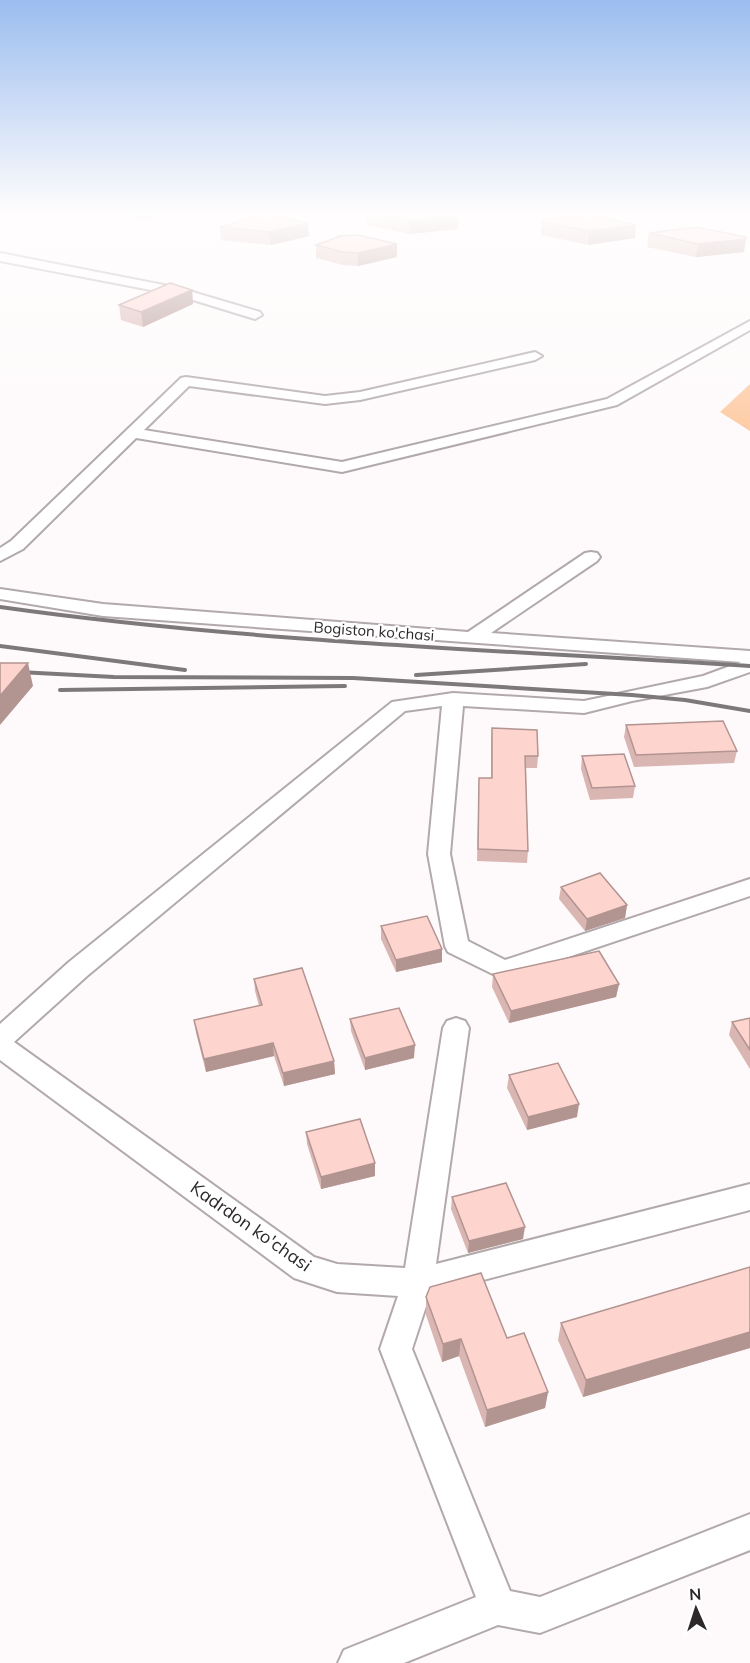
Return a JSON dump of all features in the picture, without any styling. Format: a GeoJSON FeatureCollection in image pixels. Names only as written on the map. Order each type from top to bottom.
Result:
{"type":"FeatureCollection","features":[{"type":"Feature","properties":{"kind":"street"},"geometry":{"type":"LineString","coordinates":[[162,289],[255,315]]}},
{"type":"Feature","properties":{"kind":"street"},"geometry":{"type":"LineString","coordinates":[[134,433],[342,467],[612,402],[750,325]]}},
{"type":"Feature","properties":{"kind":"street"},"geometry":{"type":"LineString","coordinates":[[0,556],[16,545],[186,381],[325,400],[360,396],[535,356]]}},
{"type":"Feature","properties":{"kind":"street"},"geometry":{"type":"LineString","coordinates":[[473,637],[591,556]]}},
{"type":"Feature","properties":{"kind":"street","name":"Bogiston ko'chasi"},"geometry":{"type":"LineString","coordinates":[[0,594],[103,610],[191,618],[750,657]]}},
{"type":"Feature","properties":{"kind":"street"},"geometry":{"type":"LineString","coordinates":[[0,1039],[78,969],[399,706],[453,699],[584,707],[632,695],[707,681],[749,666],[750,663]]}},
{"type":"Feature","properties":{"kind":"street"},"geometry":{"type":"LineString","coordinates":[[453,699],[439,854],[457,946],[503,970],[750,887]]}},
{"type":"Feature","properties":{"kind":"street"},"geometry":{"type":"LineString","coordinates":[[456,1028],[418,1283],[396,1349],[498,1607]]}},
{"type":"Feature","properties":{"kind":"street","name":"Kadrdon ko'chasi"},"geometry":{"type":"LineString","coordinates":[[0,1046],[305,1268],[337,1278],[418,1283],[750,1197]]}},
{"type":"Feature","properties":{"kind":"street"},"geometry":{"type":"LineString","coordinates":[[357,1663],[498,1607],[540,1615],[750,1532]]}},
{"type":"Feature","properties":{"kind":"shaded area"},"geometry":{"type":"Polygon","coordinates":[[[750,384],[750,431],[720,412],[750,384]]]}},
{"type":"Feature","properties":{"kind":"building"},"geometry":{"type":"Polygon","coordinates":[[[157,289],[192,290],[141,312],[119,305],[157,289]]]}},
{"type":"Feature","properties":{"kind":"building"},"geometry":{"type":"Polygon","coordinates":[[[0,663],[28,663],[0,696],[0,663]]]}},
{"type":"Feature","properties":{"kind":"building"},"geometry":{"type":"Polygon","coordinates":[[[723,721],[737,751],[636,755],[626,725],[723,721]]]}},
{"type":"Feature","properties":{"kind":"building"},"geometry":{"type":"Polygon","coordinates":[[[492,728],[537,730],[538,756],[525,756],[528,851],[478,849],[479,778],[492,778],[492,728]]]}},
{"type":"Feature","properties":{"kind":"building"},"geometry":{"type":"Polygon","coordinates":[[[624,754],[635,786],[592,788],[582,756],[624,754]]]}},
{"type":"Feature","properties":{"kind":"building"},"geometry":{"type":"Polygon","coordinates":[[[600,873],[627,905],[587,919],[561,887],[600,873]]]}},
{"type":"Feature","properties":{"kind":"building"},"geometry":{"type":"Polygon","coordinates":[[[427,916],[442,949],[396,960],[381,926],[427,916]]]}},
{"type":"Feature","properties":{"kind":"building"},"geometry":{"type":"Polygon","coordinates":[[[599,951],[619,984],[511,1011],[493,974],[599,951]]]}},
{"type":"Feature","properties":{"kind":"building"},"geometry":{"type":"Polygon","coordinates":[[[302,968],[334,1061],[283,1073],[273,1043],[204,1059],[194,1020],[262,1005],[254,979],[302,968]]]}},
{"type":"Feature","properties":{"kind":"building"},"geometry":{"type":"Polygon","coordinates":[[[399,1008],[415,1045],[365,1058],[350,1019],[399,1008]]]}},
{"type":"Feature","properties":{"kind":"building"},"geometry":{"type":"Polygon","coordinates":[[[750,1018],[750,1050],[732,1022],[750,1018]]]}},
{"type":"Feature","properties":{"kind":"building"},"geometry":{"type":"Polygon","coordinates":[[[558,1063],[579,1104],[528,1117],[509,1075],[558,1063]]]}},
{"type":"Feature","properties":{"kind":"building"},"geometry":{"type":"Polygon","coordinates":[[[360,1119],[375,1163],[321,1177],[306,1132],[360,1119]]]}},
{"type":"Feature","properties":{"kind":"building"},"geometry":{"type":"Polygon","coordinates":[[[506,1183],[525,1227],[469,1241],[452,1197],[506,1183]]]}},
{"type":"Feature","properties":{"kind":"building"},"geometry":{"type":"Polygon","coordinates":[[[750,1267],[750,1332],[586,1380],[561,1323],[750,1267]]]}},
{"type":"Feature","properties":{"kind":"building"},"geometry":{"type":"Polygon","coordinates":[[[481,1273],[507,1338],[524,1333],[548,1392],[487,1410],[461,1339],[443,1344],[426,1297],[430,1287],[481,1273]]]}},
{"type":"Feature","properties":{"kind":"railway"},"geometry":{"type":"LineString","coordinates":[[0,607],[93,619],[280,637],[750,666]]}},
{"type":"Feature","properties":{"kind":"railway"},"geometry":{"type":"LineString","coordinates":[[0,646],[185,670]]}},
{"type":"Feature","properties":{"kind":"railway"},"geometry":{"type":"LineString","coordinates":[[416,675],[586,664]]}},
{"type":"Feature","properties":{"kind":"railway"},"geometry":{"type":"LineString","coordinates":[[0,671],[114,677],[353,678],[632,695],[685,700],[750,711]]}},
{"type":"Feature","properties":{"kind":"railway"},"geometry":{"type":"LineString","coordinates":[[60,690],[345,686]]}}]}
